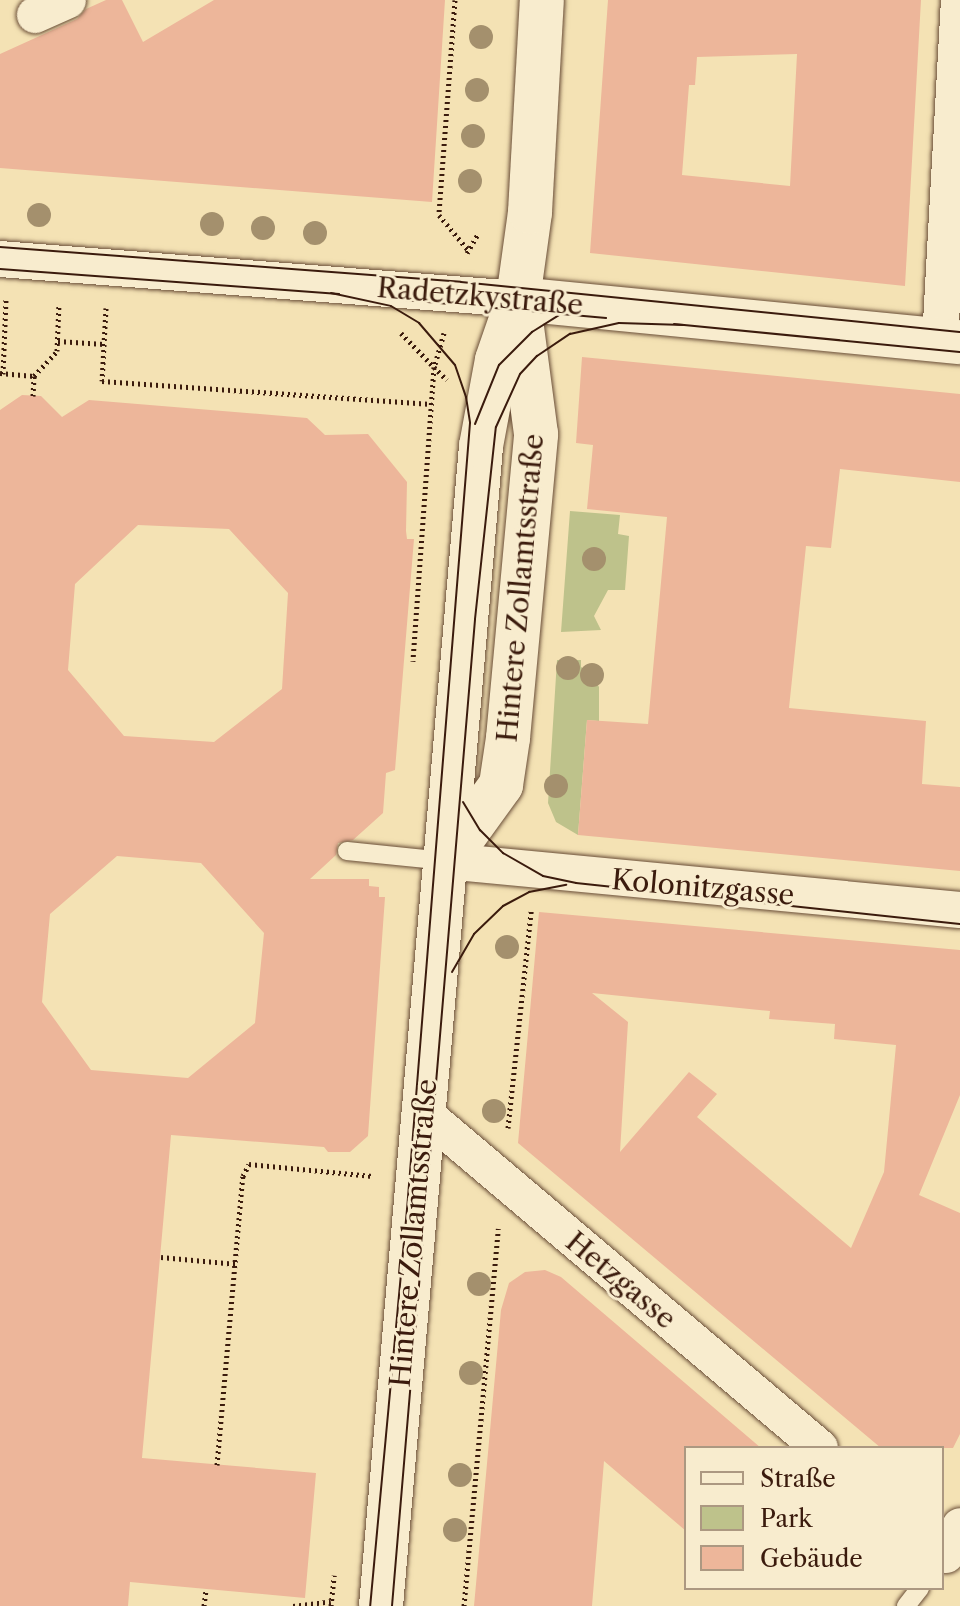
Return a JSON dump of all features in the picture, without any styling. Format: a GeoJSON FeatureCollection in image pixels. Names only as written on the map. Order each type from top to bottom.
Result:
{"type":"FeatureCollection","features":[{"type":"Feature","properties":{"kind":"street"},"geometry":{"type":"LineString","coordinates":[[35,15],[68,0]]}},
{"type":"Feature","properties":{"kind":"street","name":"Hintere Zollamtsstraße"},"geometry":{"type":"LineString","coordinates":[[381,1606],[481,446],[497,360],[518,299],[530,212],[542,0]]}},
{"type":"Feature","properties":{"kind":"street"},"geometry":{"type":"LineString","coordinates":[[950,341],[959,10]]}},
{"type":"Feature","properties":{"kind":"street","name":"Radetzkystraße"},"geometry":{"type":"LineString","coordinates":[[3,275],[518,299],[950,341]]}},
{"type":"Feature","properties":{"kind":"street","name":"Kolonitzgasse"},"geometry":{"type":"LineString","coordinates":[[446,861],[960,910]]}},
{"type":"Feature","properties":{"kind":"street","name":"Hetzgasse"},"geometry":{"type":"LineString","coordinates":[[423,1112],[818,1446]]}},
{"type":"Feature","properties":{"kind":"lane"},"geometry":{"type":"LineString","coordinates":[[347,851],[446,861]]}},
{"type":"Feature","properties":{"kind":"lane"},"geometry":{"type":"LineString","coordinates":[[906,1606],[918,1590]]}},
{"type":"Feature","properties":{"kind":"path"},"geometry":{"type":"LineString","coordinates":[[455,0],[439,215],[469,251]]}},
{"type":"Feature","properties":{"kind":"path"},"geometry":{"type":"LineString","coordinates":[[3,275],[2,373],[34,376]]}},
{"type":"Feature","properties":{"kind":"path"},"geometry":{"type":"LineString","coordinates":[[107,293],[102,381],[431,404]]}},
{"type":"Feature","properties":{"kind":"path"},"geometry":{"type":"LineString","coordinates":[[33,396],[34,376],[57,351],[60,300]]}},
{"type":"Feature","properties":{"kind":"path"},"geometry":{"type":"LineString","coordinates":[[390,324],[411,340],[434,367],[412,674]]}},
{"type":"Feature","properties":{"kind":"path"},"geometry":{"type":"LineString","coordinates":[[58,341],[104,344]]}},
{"type":"Feature","properties":{"kind":"path"},"geometry":{"type":"LineString","coordinates":[[372,1190],[374,1160]]}},
{"type":"Feature","properties":{"kind":"path"},"geometry":{"type":"LineString","coordinates":[[217,1465],[243,1176],[249,1164],[373,1176]]}},
{"type":"Feature","properties":{"kind":"path"},"geometry":{"type":"LineString","coordinates":[[161,1257],[237,1264]]}},
{"type":"Feature","properties":{"kind":"path"},"geometry":{"type":"LineString","coordinates":[[293,1606],[331,1604],[334,1571]]}},
{"type":"Feature","properties":{"kind":"path"},"geometry":{"type":"LineString","coordinates":[[204,1606],[206,1589]]}},
{"type":"Feature","properties":{"kind":"green space"},"geometry":{"type":"Polygon","coordinates":[[[570,511],[620,515],[618,534],[629,536],[625,590],[608,590],[594,616],[601,630],[561,632],[570,511]]]}},
{"type":"Feature","properties":{"kind":"green space"},"geometry":{"type":"Polygon","coordinates":[[[557,660],[581,660],[581,667],[590,672],[599,687],[599,721],[587,720],[578,835],[556,822],[548,803],[557,660]]]}},
{"type":"Feature","properties":{"kind":"building"},"geometry":{"type":"Polygon","coordinates":[[[106,0],[122,0],[143,42],[214,0],[445,0],[432,202],[0,168],[0,54],[77,19],[86,9],[106,0]]]}},
{"type":"Feature","properties":{"kind":"building"},"geometry":{"type":"Polygon","coordinates":[[[608,0],[921,0],[905,286],[590,253],[608,0]],[[797,54],[697,57],[695,85],[689,85],[682,175],[790,186],[797,54]]]}},
{"type":"Feature","properties":{"kind":"building"},"geometry":{"type":"Polygon","coordinates":[[[582,357],[960,394],[960,482],[840,469],[831,548],[806,546],[789,708],[926,721],[922,784],[960,787],[960,871],[578,835],[587,720],[648,724],[667,517],[587,509],[593,445],[576,443],[582,357]]]}},
{"type":"Feature","properties":{"kind":"building"},"geometry":{"type":"Polygon","coordinates":[[[22,395],[41,396],[62,417],[89,400],[307,418],[325,435],[368,434],[407,482],[406,531],[407,539],[414,539],[395,770],[386,773],[383,813],[353,840],[338,843],[336,855],[310,879],[369,879],[369,886],[379,887],[379,897],[385,897],[368,1136],[350,1152],[328,1152],[324,1147],[171,1135],[142,1458],[316,1473],[305,1598],[130,1582],[128,1606],[0,1606],[0,410],[22,395]],[[138,525],[75,584],[68,670],[124,736],[214,742],[282,689],[288,593],[229,529],[138,525]],[[117,856],[50,914],[42,1002],[91,1070],[188,1078],[255,1023],[264,933],[201,863],[117,856]]]}},
{"type":"Feature","properties":{"kind":"building"},"geometry":{"type":"Polygon","coordinates":[[[539,912],[960,950],[960,1095],[919,1195],[960,1213],[960,1434],[953,1448],[879,1446],[518,1143],[539,912]],[[592,993],[628,1022],[620,1152],[689,1072],[717,1094],[697,1117],[851,1248],[884,1172],[896,1045],[834,1039],[835,1024],[769,1019],[770,1011],[592,993]]]}},
{"type":"Feature","properties":{"kind":"building"},"geometry":{"type":"Polygon","coordinates":[[[545,1270],[561,1277],[759,1446],[684,1446],[684,1529],[604,1461],[592,1606],[474,1606],[501,1310],[509,1283],[525,1272],[545,1270]]]}},
{"type":"Feature","properties":{"kind":"tram line"},"geometry":{"type":"LineString","coordinates":[[0,247],[461,282],[960,332]]}},
{"type":"Feature","properties":{"kind":"tram line"},"geometry":{"type":"LineString","coordinates":[[0,269],[339,294]]}},
{"type":"Feature","properties":{"kind":"tram line"},"geometry":{"type":"LineString","coordinates":[[331,293],[391,306],[419,323],[455,365],[466,397],[470,423],[407,1209],[370,1606]]}},
{"type":"Feature","properties":{"kind":"tram line"},"geometry":{"type":"LineString","coordinates":[[383,298],[606,318]]}},
{"type":"Feature","properties":{"kind":"tram line"},"geometry":{"type":"LineString","coordinates":[[475,424],[499,365],[532,332],[563,313]]}},
{"type":"Feature","properties":{"kind":"tram line"},"geometry":{"type":"LineString","coordinates":[[392,1606],[475,619],[496,427],[520,374],[537,356],[570,334],[619,323],[684,325]]}},
{"type":"Feature","properties":{"kind":"tram line"},"geometry":{"type":"LineString","coordinates":[[674,324],[960,352]]}},
{"type":"Feature","properties":{"kind":"tram line"},"geometry":{"type":"LineString","coordinates":[[463,802],[480,830],[503,853],[543,876],[576,883],[960,924]]}},
{"type":"Feature","properties":{"kind":"tram line"},"geometry":{"type":"LineString","coordinates":[[452,972],[474,934],[503,906],[529,892],[566,885]]}}]}
